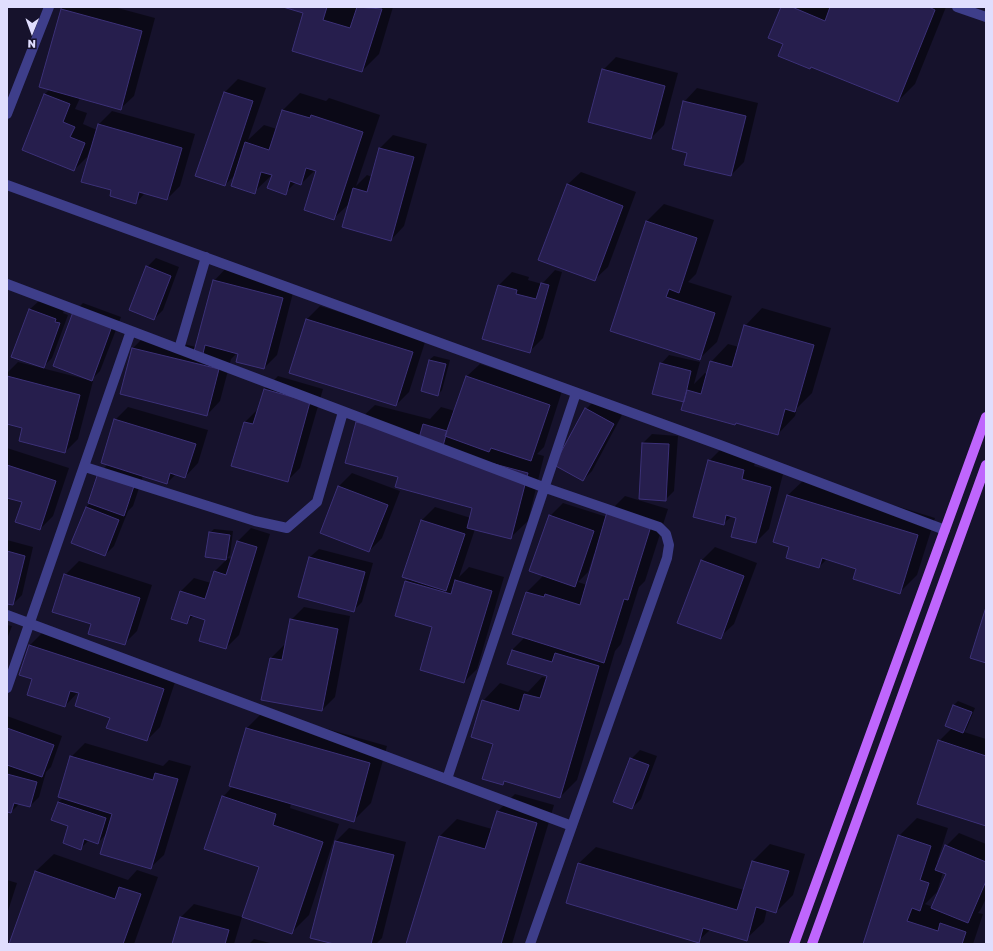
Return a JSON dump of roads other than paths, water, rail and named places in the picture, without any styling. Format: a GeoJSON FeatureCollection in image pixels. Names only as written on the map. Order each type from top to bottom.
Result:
{"type":"FeatureCollection","features":[{"type":"Feature","properties":{"kind":"main road"},"geometry":{"type":"LineString","coordinates":[[794,944],[986,417]]}},
{"type":"Feature","properties":{"kind":"main road"},"geometry":{"type":"LineString","coordinates":[[812,944],[986,465]]}},
{"type":"Feature","properties":{"kind":"street"},"geometry":{"type":"LineString","coordinates":[[7,114],[48,7]]}},
{"type":"Feature","properties":{"kind":"street"},"geometry":{"type":"LineString","coordinates":[[957,7],[986,17]]}},
{"type":"Feature","properties":{"kind":"street"},"geometry":{"type":"LineString","coordinates":[[7,185],[720,445],[945,530]]}},
{"type":"Feature","properties":{"kind":"street"},"geometry":{"type":"LineString","coordinates":[[179,349],[206,257]]}},
{"type":"Feature","properties":{"kind":"street"},"geometry":{"type":"LineString","coordinates":[[7,284],[543,487],[660,527],[666,534],[669,545],[667,558],[530,944]]}},
{"type":"Feature","properties":{"kind":"street"},"geometry":{"type":"LineString","coordinates":[[7,688],[131,331]]}},
{"type":"Feature","properties":{"kind":"street"},"geometry":{"type":"LineString","coordinates":[[447,779],[543,487],[576,393]]}},
{"type":"Feature","properties":{"kind":"street"},"geometry":{"type":"LineString","coordinates":[[85,467],[255,521],[287,528],[317,502],[343,412]]}},
{"type":"Feature","properties":{"kind":"street"},"geometry":{"type":"LineString","coordinates":[[7,615],[572,826]]}}]}
